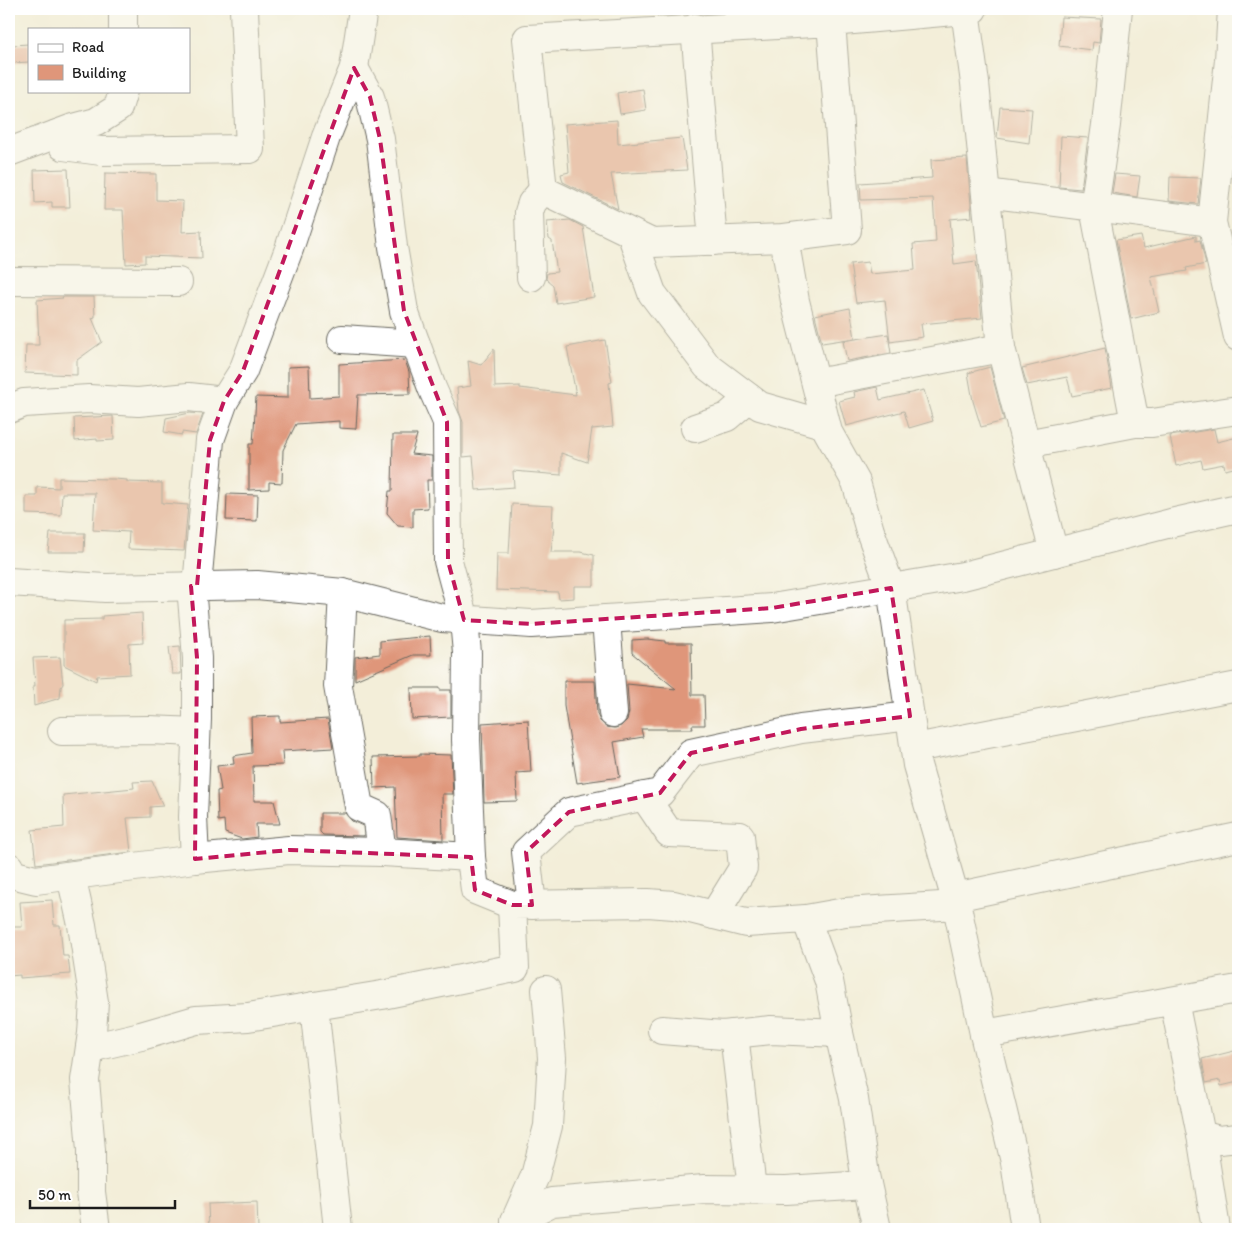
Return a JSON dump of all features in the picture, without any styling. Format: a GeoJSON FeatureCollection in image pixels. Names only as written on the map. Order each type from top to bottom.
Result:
{"type":"FeatureCollection","features":[{"type":"Feature","properties":{"kind":"street"},"geometry":{"type":"LineString","coordinates":[[123,9],[123,28]]}},
{"type":"Feature","properties":{"kind":"street"},"geometry":{"type":"LineString","coordinates":[[57,134],[62,146],[101,151],[250,149],[244,9]]}},
{"type":"Feature","properties":{"kind":"street"},"geometry":{"type":"LineString","coordinates":[[194,859],[193,818],[197,658],[194,586],[210,440],[224,401],[243,371],[289,249],[326,137],[354,68],[363,9]]}},
{"type":"Feature","properties":{"kind":"street"},"geometry":{"type":"LineString","coordinates":[[531,278],[529,212],[532,202],[543,190],[527,39],[696,28],[831,22],[892,12],[969,9],[1001,348],[1054,553]]}},
{"type":"Feature","properties":{"kind":"street"},"geometry":{"type":"LineString","coordinates":[[1118,9],[1106,125],[1094,208],[1136,422]]}},
{"type":"Feature","properties":{"kind":"street"},"geometry":{"type":"LineString","coordinates":[[1232,9],[1229,60],[1229,150],[1212,222],[1234,303],[1238,337]]}},
{"type":"Feature","properties":{"kind":"street"},"geometry":{"type":"LineString","coordinates":[[543,190],[652,243],[784,238],[847,230],[831,22]]}},
{"type":"Feature","properties":{"kind":"street"},"geometry":{"type":"LineString","coordinates":[[696,28],[713,241]]}},
{"type":"Feature","properties":{"kind":"street"},"geometry":{"type":"LineString","coordinates":[[354,68],[370,97],[380,139],[393,247],[404,311],[432,388],[447,422],[448,561],[464,620],[467,652],[466,748],[471,857],[475,890],[522,905],[648,903],[674,905],[746,923],[806,919],[845,912],[956,901],[1238,837]]}},
{"type":"Feature","properties":{"kind":"street"},"geometry":{"type":"LineString","coordinates":[[9,152],[96,122],[118,108],[123,92]]}},
{"type":"Feature","properties":{"kind":"street"},"geometry":{"type":"LineString","coordinates":[[986,193],[1212,222]]}},
{"type":"Feature","properties":{"kind":"street"},"geometry":{"type":"LineString","coordinates":[[632,233],[652,293],[707,366],[760,406],[826,425]]}},
{"type":"Feature","properties":{"kind":"street"},"geometry":{"type":"LineString","coordinates":[[784,238],[795,301],[828,432],[856,482],[870,531],[891,588],[917,765],[956,901],[984,1034],[1015,1162],[1025,1229]]}},
{"type":"Feature","properties":{"kind":"street"},"geometry":{"type":"LineString","coordinates":[[9,281],[178,282]]}},
{"type":"Feature","properties":{"kind":"street"},"geometry":{"type":"LineString","coordinates":[[342,339],[416,344]]}},
{"type":"Feature","properties":{"kind":"street"},"geometry":{"type":"LineString","coordinates":[[816,383],[1001,348]]}},
{"type":"Feature","properties":{"kind":"street"},"geometry":{"type":"LineString","coordinates":[[9,409],[24,403],[89,399],[138,402],[189,397],[224,401]]}},
{"type":"Feature","properties":{"kind":"street"},"geometry":{"type":"LineString","coordinates":[[695,428],[727,417],[749,398]]}},
{"type":"Feature","properties":{"kind":"street"},"geometry":{"type":"LineString","coordinates":[[1026,444],[1136,422],[1152,423],[1238,410]]}},
{"type":"Feature","properties":{"kind":"street"},"geometry":{"type":"LineString","coordinates":[[9,582],[105,588],[257,585],[343,593],[442,618],[531,624],[772,608],[963,576],[1171,523],[1238,508]]}},
{"type":"Feature","properties":{"kind":"street"},"geometry":{"type":"LineString","coordinates":[[343,593],[338,686],[359,807],[376,815],[382,852]]}},
{"type":"Feature","properties":{"kind":"street"},"geometry":{"type":"LineString","coordinates":[[606,619],[613,713]]}},
{"type":"Feature","properties":{"kind":"street"},"geometry":{"type":"LineString","coordinates":[[915,748],[1238,686]]}},
{"type":"Feature","properties":{"kind":"street"},"geometry":{"type":"LineString","coordinates":[[90,1048],[196,1020],[248,1017],[382,995],[515,968],[526,852],[569,812],[660,793],[691,753],[800,729],[910,716]]}},
{"type":"Feature","properties":{"kind":"street"},"geometry":{"type":"LineString","coordinates":[[62,731],[149,730],[196,732]]}},
{"type":"Feature","properties":{"kind":"street"},"geometry":{"type":"LineString","coordinates":[[644,796],[669,833],[740,836],[743,868],[714,915]]}},
{"type":"Feature","properties":{"kind":"street"},"geometry":{"type":"LineString","coordinates":[[9,867],[11,874],[36,880],[194,859],[289,850],[382,852],[471,857]]}},
{"type":"Feature","properties":{"kind":"street"},"geometry":{"type":"LineString","coordinates":[[71,876],[82,925],[94,1002],[85,1080],[91,1150],[91,1192],[96,1229]]}},
{"type":"Feature","properties":{"kind":"street"},"geometry":{"type":"LineString","coordinates":[[806,919],[829,981],[854,1099],[877,1229]]}},
{"type":"Feature","properties":{"kind":"street"},"geometry":{"type":"LineString","coordinates":[[984,1034],[1238,989]]}},
{"type":"Feature","properties":{"kind":"street"},"geometry":{"type":"LineString","coordinates":[[516,1225],[535,1176],[548,1126],[552,1058],[546,990]]}},
{"type":"Feature","properties":{"kind":"street"},"geometry":{"type":"LineString","coordinates":[[1174,1001],[1201,1135],[1216,1229]]}},
{"type":"Feature","properties":{"kind":"street"},"geometry":{"type":"LineString","coordinates":[[314,1006],[338,1229]]}},
{"type":"Feature","properties":{"kind":"street"},"geometry":{"type":"LineString","coordinates":[[662,1030],[723,1035],[771,1030],[839,1033]]}},
{"type":"Feature","properties":{"kind":"street"},"geometry":{"type":"LineString","coordinates":[[734,1034],[752,1189]]}},
{"type":"Feature","properties":{"kind":"street"},"geometry":{"type":"LineString","coordinates":[[1201,1135],[1219,1140],[1238,1138]]}},
{"type":"Feature","properties":{"kind":"street"},"geometry":{"type":"LineString","coordinates":[[516,1225],[552,1202],[704,1189],[786,1190],[868,1185]]}},
{"type":"Feature","properties":{"kind":"highlighted area"},"geometry":{"type":"Polygon","coordinates":[[[354,68],[370,97],[380,139],[404,311],[447,422],[448,561],[464,620],[531,624],[772,608],[891,588],[910,716],[801,729],[691,753],[660,793],[569,812],[526,852],[532,905],[512,905],[475,890],[471,857],[289,850],[195,859],[197,658],[191,586],[197,586],[210,440],[224,401],[243,371],[354,68]]]}},
{"type":"Feature","properties":{"kind":"building"},"geometry":{"type":"Polygon","coordinates":[[[1061,17],[1101,19],[1099,43],[1093,42],[1092,50],[1059,46],[1061,17]]]}},
{"type":"Feature","properties":{"kind":"building"},"geometry":{"type":"Polygon","coordinates":[[[28,44],[28,62],[13,63],[12,45],[28,44]]]}},
{"type":"Feature","properties":{"kind":"building"},"geometry":{"type":"Polygon","coordinates":[[[643,89],[646,110],[620,114],[617,93],[643,89]]]}},
{"type":"Feature","properties":{"kind":"building"},"geometry":{"type":"Polygon","coordinates":[[[1000,107],[1032,109],[1029,143],[997,138],[1000,107]]]}},
{"type":"Feature","properties":{"kind":"building"},"geometry":{"type":"Polygon","coordinates":[[[617,120],[618,144],[682,138],[687,170],[611,174],[618,209],[563,182],[561,174],[569,172],[565,124],[617,120]]]}},
{"type":"Feature","properties":{"kind":"building"},"geometry":{"type":"Polygon","coordinates":[[[1061,136],[1088,138],[1081,189],[1059,187],[1061,136]]]}},
{"type":"Feature","properties":{"kind":"building"},"geometry":{"type":"Polygon","coordinates":[[[967,158],[972,217],[950,219],[954,264],[976,261],[982,318],[921,324],[923,337],[890,342],[885,300],[856,303],[850,264],[868,262],[870,274],[915,270],[913,244],[936,242],[933,198],[861,200],[860,183],[932,178],[931,160],[967,158]]]}},
{"type":"Feature","properties":{"kind":"building"},"geometry":{"type":"Polygon","coordinates":[[[68,169],[70,207],[52,207],[52,202],[35,203],[34,170],[68,169]]]}},
{"type":"Feature","properties":{"kind":"building"},"geometry":{"type":"Polygon","coordinates":[[[105,173],[156,174],[156,200],[183,201],[182,232],[201,231],[202,258],[145,256],[145,263],[126,264],[123,210],[104,210],[105,173]]]}},
{"type":"Feature","properties":{"kind":"building"},"geometry":{"type":"Polygon","coordinates":[[[1115,174],[1140,176],[1137,197],[1112,193],[1115,174]]]}},
{"type":"Feature","properties":{"kind":"building"},"geometry":{"type":"Polygon","coordinates":[[[1170,177],[1201,178],[1198,204],[1169,201],[1170,177]]]}},
{"type":"Feature","properties":{"kind":"building"},"geometry":{"type":"Polygon","coordinates":[[[570,220],[583,227],[594,297],[556,303],[553,285],[546,279],[547,273],[557,272],[547,222],[570,220]]]}},
{"type":"Feature","properties":{"kind":"building"},"geometry":{"type":"Polygon","coordinates":[[[1141,236],[1144,248],[1196,236],[1196,241],[1200,240],[1206,264],[1186,268],[1187,271],[1151,277],[1159,312],[1131,319],[1116,240],[1141,236]]]}},
{"type":"Feature","properties":{"kind":"building"},"geometry":{"type":"Polygon","coordinates":[[[62,297],[94,297],[95,317],[92,318],[102,342],[77,360],[77,375],[25,373],[26,345],[39,345],[37,300],[62,297]]]}},
{"type":"Feature","properties":{"kind":"building"},"geometry":{"type":"Polygon","coordinates":[[[850,308],[855,338],[822,343],[815,315],[850,308]]]}},
{"type":"Feature","properties":{"kind":"building"},"geometry":{"type":"Polygon","coordinates":[[[888,334],[891,353],[847,361],[843,341],[888,334]]]}},
{"type":"Feature","properties":{"kind":"building"},"geometry":{"type":"Polygon","coordinates":[[[605,340],[612,382],[609,383],[613,427],[592,429],[587,462],[561,453],[561,475],[513,471],[514,487],[476,490],[473,456],[463,457],[463,422],[459,411],[457,388],[471,386],[468,361],[481,365],[494,349],[495,387],[520,386],[520,388],[576,395],[567,347],[605,340]]]}},
{"type":"Feature","properties":{"kind":"building"},"geometry":{"type":"Polygon","coordinates":[[[1105,348],[1112,388],[1072,396],[1067,377],[1027,385],[1022,368],[1105,348]]]}},
{"type":"Feature","properties":{"kind":"building"},"geometry":{"type":"Polygon","coordinates":[[[405,360],[409,372],[410,394],[358,395],[356,429],[339,428],[339,421],[296,424],[283,450],[282,483],[269,482],[269,489],[249,490],[249,444],[253,444],[256,397],[288,398],[288,367],[309,366],[310,398],[339,396],[339,364],[405,360]]]}},
{"type":"Feature","properties":{"kind":"building"},"geometry":{"type":"Polygon","coordinates":[[[990,367],[1004,421],[981,427],[973,401],[968,373],[990,367]]]}},
{"type":"Feature","properties":{"kind":"building"},"geometry":{"type":"Polygon","coordinates":[[[877,387],[880,400],[924,390],[933,421],[909,428],[904,411],[846,426],[839,401],[855,397],[854,392],[877,387]]]}},
{"type":"Feature","properties":{"kind":"building"},"geometry":{"type":"Polygon","coordinates":[[[190,413],[203,414],[196,434],[182,432],[182,435],[164,432],[166,418],[190,413]]]}},
{"type":"Feature","properties":{"kind":"building"},"geometry":{"type":"Polygon","coordinates":[[[113,416],[114,440],[75,441],[74,418],[113,416]]]}},
{"type":"Feature","properties":{"kind":"building"},"geometry":{"type":"Polygon","coordinates":[[[1214,429],[1217,442],[1238,437],[1238,467],[1225,470],[1224,464],[1203,468],[1201,460],[1176,466],[1170,436],[1214,429]]]}},
{"type":"Feature","properties":{"kind":"building"},"geometry":{"type":"Polygon","coordinates":[[[393,435],[417,435],[411,454],[432,456],[432,480],[427,480],[428,508],[413,509],[413,527],[398,526],[387,513],[389,491],[392,491],[393,435]]]}},
{"type":"Feature","properties":{"kind":"building"},"geometry":{"type":"Polygon","coordinates":[[[59,478],[114,479],[127,480],[127,482],[162,483],[162,503],[188,505],[184,551],[128,549],[129,532],[93,530],[95,493],[62,493],[61,515],[26,514],[26,496],[37,496],[37,487],[59,488],[59,478]]]}},
{"type":"Feature","properties":{"kind":"building"},"geometry":{"type":"Polygon","coordinates":[[[227,494],[258,495],[257,521],[226,520],[227,494]]]}},
{"type":"Feature","properties":{"kind":"building"},"geometry":{"type":"Polygon","coordinates":[[[512,504],[553,506],[552,527],[554,527],[551,552],[581,552],[594,555],[594,586],[574,586],[574,598],[559,599],[558,592],[496,590],[497,553],[509,553],[512,504]]]}},
{"type":"Feature","properties":{"kind":"building"},"geometry":{"type":"Polygon","coordinates":[[[50,533],[85,533],[84,552],[48,552],[50,533]]]}},
{"type":"Feature","properties":{"kind":"building"},"geometry":{"type":"Polygon","coordinates":[[[142,613],[143,643],[129,644],[130,674],[97,676],[96,681],[64,665],[64,620],[102,619],[102,616],[142,613]]]}},
{"type":"Feature","properties":{"kind":"building"},"geometry":{"type":"Polygon","coordinates":[[[430,636],[431,655],[413,655],[355,680],[355,657],[380,654],[380,641],[430,636]]]}},
{"type":"Feature","properties":{"kind":"building"},"geometry":{"type":"Polygon","coordinates":[[[632,640],[665,641],[665,643],[691,643],[692,695],[704,695],[705,725],[692,725],[693,729],[641,729],[643,737],[614,742],[620,777],[577,783],[564,706],[564,681],[595,681],[597,714],[600,721],[607,727],[615,728],[621,726],[627,720],[629,712],[627,684],[676,689],[632,653],[632,640]]]}},
{"type":"Feature","properties":{"kind":"building"},"geometry":{"type":"Polygon","coordinates":[[[180,646],[181,674],[172,674],[169,647],[180,646]]]}},
{"type":"Feature","properties":{"kind":"building"},"geometry":{"type":"Polygon","coordinates":[[[60,657],[63,684],[60,698],[34,706],[33,658],[60,657]]]}},
{"type":"Feature","properties":{"kind":"building"},"geometry":{"type":"Polygon","coordinates":[[[411,688],[451,690],[451,717],[412,719],[411,688]]]}},
{"type":"Feature","properties":{"kind":"building"},"geometry":{"type":"Polygon","coordinates":[[[280,716],[280,722],[328,719],[333,748],[282,751],[283,765],[253,766],[254,801],[274,801],[280,824],[256,824],[257,837],[242,839],[225,833],[224,820],[218,821],[217,791],[221,790],[217,766],[234,764],[233,756],[252,753],[251,717],[280,716]]]}},
{"type":"Feature","properties":{"kind":"building"},"geometry":{"type":"Polygon","coordinates":[[[528,720],[531,772],[516,773],[517,801],[484,802],[482,723],[528,720]]]}},
{"type":"Feature","properties":{"kind":"building"},"geometry":{"type":"Polygon","coordinates":[[[420,754],[451,755],[453,794],[442,794],[443,840],[397,837],[395,787],[374,788],[373,757],[420,756],[420,754]]]}},
{"type":"Feature","properties":{"kind":"building"},"geometry":{"type":"Polygon","coordinates":[[[152,781],[163,806],[150,807],[150,817],[127,818],[131,852],[36,864],[32,830],[64,827],[63,795],[134,788],[133,782],[152,781]]]}},
{"type":"Feature","properties":{"kind":"building"},"geometry":{"type":"Polygon","coordinates":[[[320,813],[345,813],[352,821],[363,826],[364,836],[323,835],[320,832],[320,813]]]}},
{"type":"Feature","properties":{"kind":"building"},"geometry":{"type":"Polygon","coordinates":[[[52,900],[54,925],[60,925],[63,956],[68,956],[70,974],[20,978],[20,975],[9,976],[9,927],[22,927],[20,902],[52,900]]]}},
{"type":"Feature","properties":{"kind":"building"},"geometry":{"type":"Polygon","coordinates":[[[1238,1050],[1238,1082],[1221,1086],[1220,1080],[1206,1083],[1202,1059],[1238,1050]]]}},
{"type":"Feature","properties":{"kind":"building"},"geometry":{"type":"Polygon","coordinates":[[[257,1202],[258,1229],[209,1229],[208,1204],[257,1202]]]}}]}
